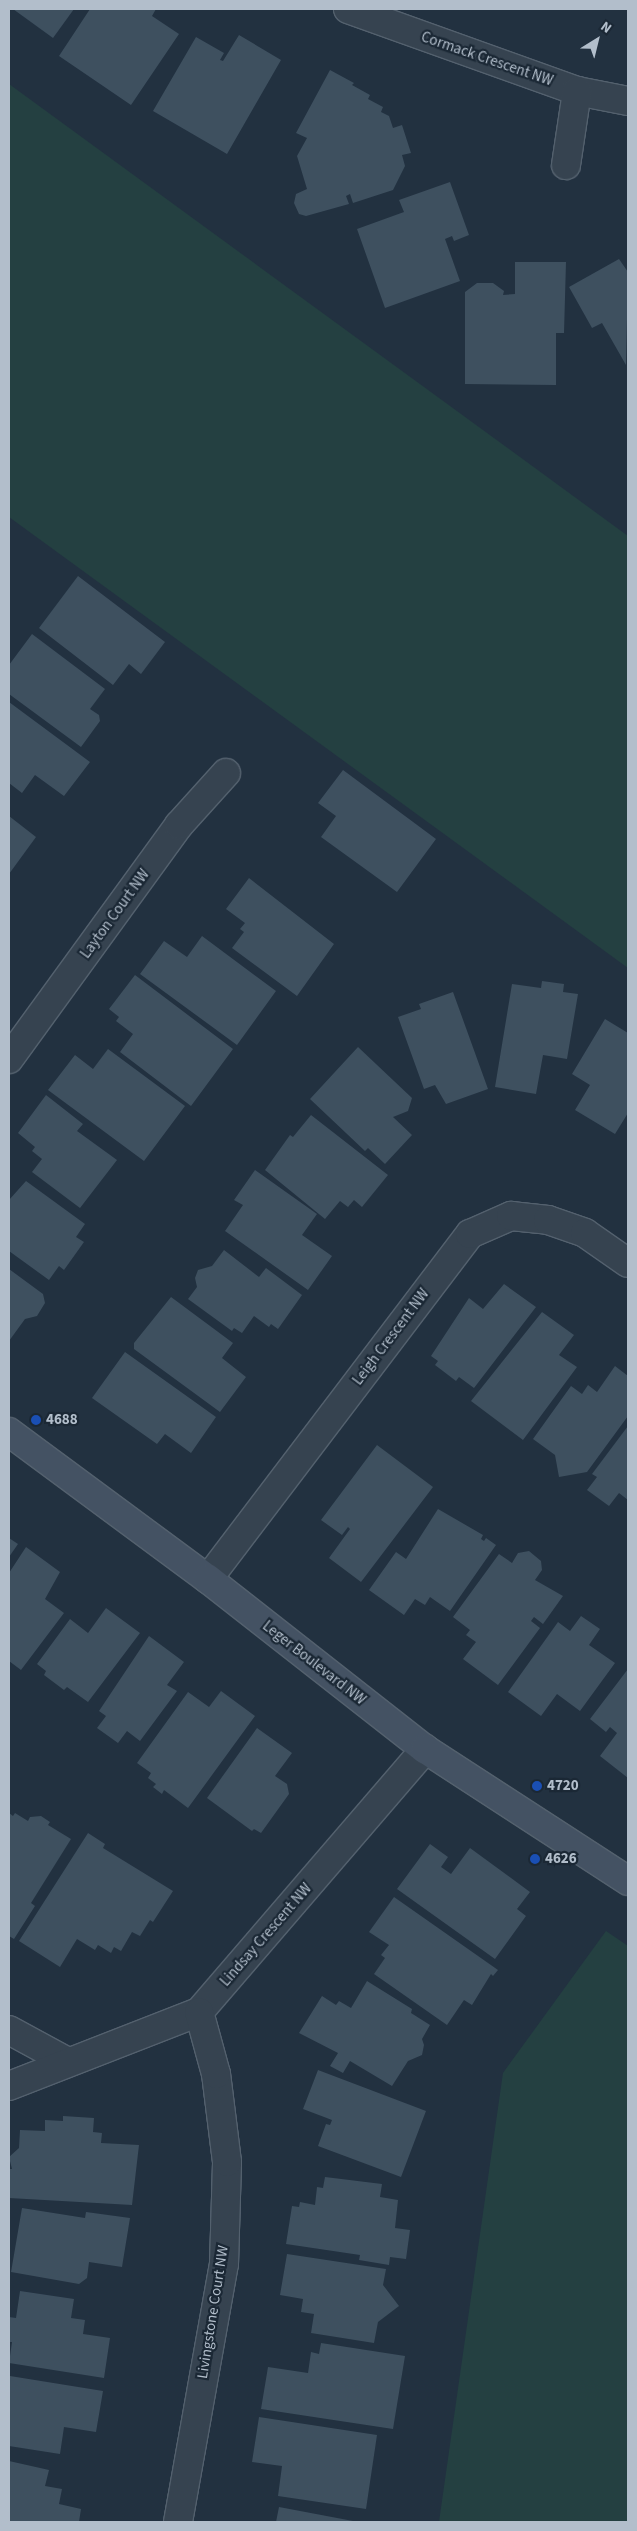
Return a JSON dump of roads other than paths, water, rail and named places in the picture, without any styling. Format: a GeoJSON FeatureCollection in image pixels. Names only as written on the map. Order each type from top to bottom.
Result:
{"type":"FeatureCollection","features":[{"type":"Feature","properties":{"kind":"street","name":"Cormack Crescent NW"},"geometry":{"type":"LineString","coordinates":[[348,9],[577,91],[628,101]]}},
{"type":"Feature","properties":{"kind":"street"},"geometry":{"type":"LineString","coordinates":[[566,165],[577,91]]}},
{"type":"Feature","properties":{"kind":"street","name":"Layton Court NW"},"geometry":{"type":"LineString","coordinates":[[9,1059],[179,826],[226,773]]}},
{"type":"Feature","properties":{"kind":"street","name":"Leigh Crescent NW"},"geometry":{"type":"LineString","coordinates":[[208,1580],[470,1234],[511,1216],[548,1220],[585,1233],[628,1263]]}},
{"type":"Feature","properties":{"kind":"street","name":"Leger Boulevard NW"},"geometry":{"type":"LineString","coordinates":[[9,1432],[208,1580],[424,1749],[628,1881]]}},
{"type":"Feature","properties":{"kind":"street","name":"Lindsay Crescent NW"},"geometry":{"type":"LineString","coordinates":[[9,2086],[66,2061],[199,2012],[424,1749]]}},
{"type":"Feature","properties":{"kind":"street","name":"Livingstone Court NW"},"geometry":{"type":"LineString","coordinates":[[178,2522],[224,2264],[227,2162],[216,2074],[199,2012]]}},
{"type":"Feature","properties":{"kind":"street"},"geometry":{"type":"LineString","coordinates":[[9,2030],[66,2061]]}},
{"type":"Feature","properties":{"kind":"place","name":"4688"},"geometry":{"type":"Point","coordinates":[36,1420]}},
{"type":"Feature","properties":{"kind":"place","name":"4720"},"geometry":{"type":"Point","coordinates":[537,1786]}},
{"type":"Feature","properties":{"kind":"place","name":"4626"},"geometry":{"type":"Point","coordinates":[535,1859]}}]}
